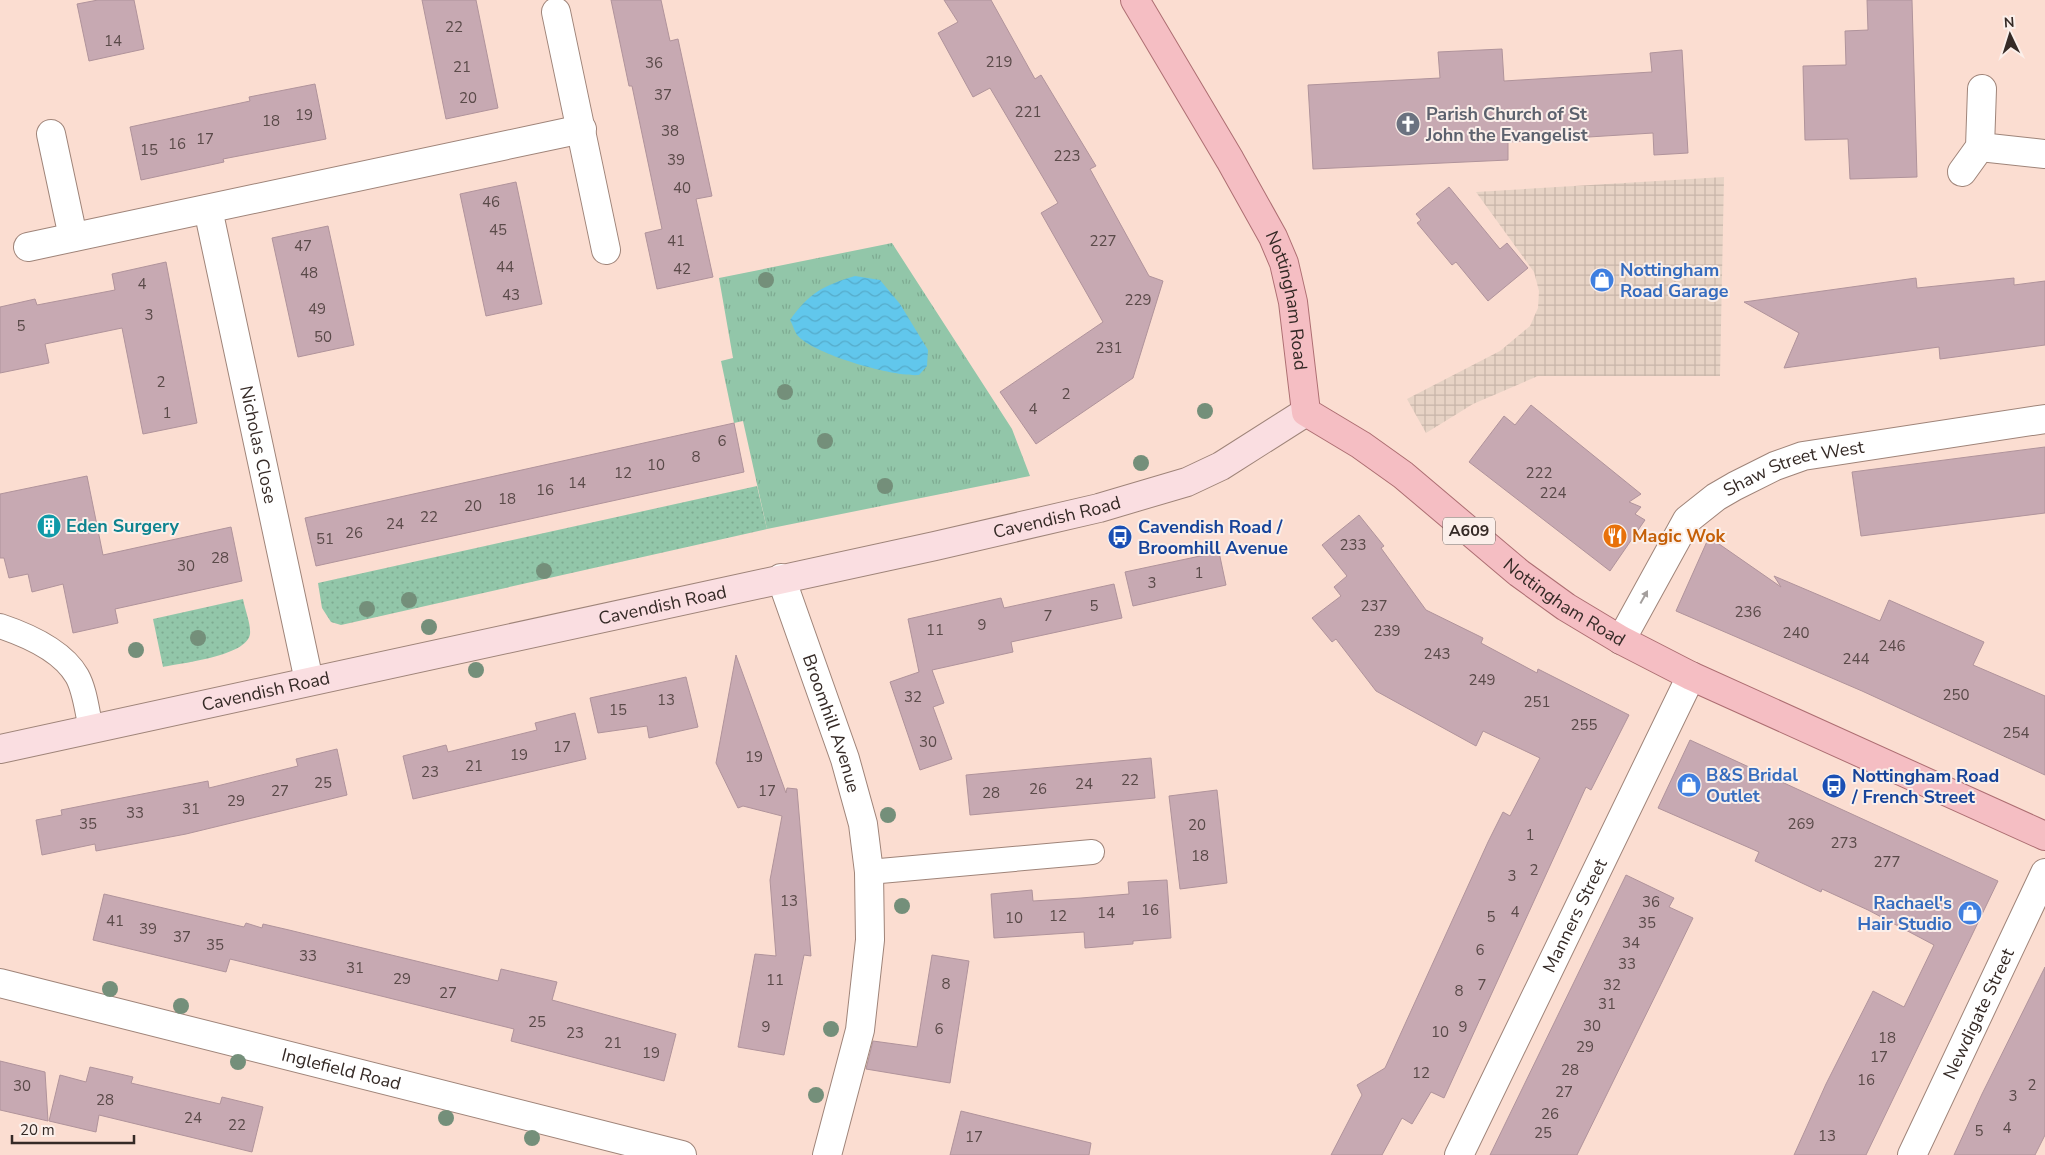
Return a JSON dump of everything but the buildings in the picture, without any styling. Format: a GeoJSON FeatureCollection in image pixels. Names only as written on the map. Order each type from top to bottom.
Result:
{"type":"FeatureCollection","features":[{"type":"Feature","properties":{"kind":"main road","name":"Nottingham Road"},"geometry":{"type":"LineString","coordinates":[[1136,0],[1230,160],[1284,263],[1293,302],[1306,412],[1361,445],[1403,475],[1519,573],[1566,607],[1621,640],[1691,676],[2045,836]]}},
{"type":"Feature","properties":{"kind":"street"},"geometry":{"type":"LineString","coordinates":[[556,12],[606,250]]}},
{"type":"Feature","properties":{"kind":"street"},"geometry":{"type":"LineString","coordinates":[[1962,172],[1980,147],[1982,89]]}},
{"type":"Feature","properties":{"kind":"street"},"geometry":{"type":"LineString","coordinates":[[28,247],[582,129]]}},
{"type":"Feature","properties":{"kind":"street"},"geometry":{"type":"LineString","coordinates":[[51,134],[74,237]]}},
{"type":"Feature","properties":{"kind":"street"},"geometry":{"type":"LineString","coordinates":[[1980,147],[2045,154]]}},
{"type":"Feature","properties":{"kind":"street","name":"Nicholas Close"},"geometry":{"type":"LineString","coordinates":[[208,210],[309,681]]}},
{"type":"Feature","properties":{"kind":"street","name":"Cavendish Road"},"geometry":{"type":"LineString","coordinates":[[0,748],[1099,508],[1187,482],[1235,458],[1306,412]]}},
{"type":"Feature","properties":{"kind":"street","name":"Shaw Street West"},"geometry":{"type":"LineString","coordinates":[[1621,640],[1687,520],[1716,497],[1775,466],[1803,456],[2045,419]]}},
{"type":"Feature","properties":{"kind":"street","name":"Broomhill Avenue"},"geometry":{"type":"LineString","coordinates":[[781,578],[845,759],[863,824],[868,872],[870,940],[860,1030],[827,1155]]}},
{"type":"Feature","properties":{"kind":"street","name":"Manners Street"},"geometry":{"type":"LineString","coordinates":[[1459,1155],[1691,676]]}},
{"type":"Feature","properties":{"kind":"street","name":"Newdigate Street"},"geometry":{"type":"LineString","coordinates":[[1912,1155],[2045,873]]}},
{"type":"Feature","properties":{"kind":"street","name":"Inglefield Road"},"geometry":{"type":"LineString","coordinates":[[0,983],[682,1155]]}},
{"type":"Feature","properties":{"kind":"lane"},"geometry":{"type":"LineString","coordinates":[[0,626],[26,635],[65,660],[78,677],[91,728]]}},
{"type":"Feature","properties":{"kind":"lane"},"geometry":{"type":"LineString","coordinates":[[868,872],[1092,852]]}},
{"type":"Feature","properties":{"kind":"shaded area"},"geometry":{"type":"Polygon","coordinates":[[[1724,177],[1720,376],[1538,376],[1473,404],[1426,433],[1407,399],[1500,351],[1530,326],[1538,308],[1539,291],[1534,272],[1476,192],[1724,177]]]}},
{"type":"Feature","properties":{"kind":"green space"},"geometry":{"type":"Polygon","coordinates":[[[892,243],[1012,429],[1030,476],[767,529],[743,421],[734,423],[721,361],[733,358],[719,278],[892,243]]]}},
{"type":"Feature","properties":{"kind":"green space"},"geometry":{"type":"Polygon","coordinates":[[[757,486],[767,529],[341,625],[331,622],[322,608],[318,583],[757,486]]]}},
{"type":"Feature","properties":{"kind":"green space"},"geometry":{"type":"Polygon","coordinates":[[[243,599],[250,630],[246,642],[226,653],[198,661],[163,667],[153,619],[243,599]]]}},
{"type":"Feature","properties":{"kind":"water"},"geometry":{"type":"Polygon","coordinates":[[[855,276],[880,280],[900,304],[928,350],[927,366],[919,375],[907,375],[856,364],[808,344],[796,334],[790,320],[811,296],[834,283],[855,276]]]}},
{"type":"Feature","properties":{"kind":"place","name":"Parish Church of St John the Evangelist"},"geometry":{"type":"Point","coordinates":[1408,124]}},
{"type":"Feature","properties":{"kind":"place","name":"Nottingham Road Garage"},"geometry":{"type":"Point","coordinates":[1602,280]}},
{"type":"Feature","properties":{"kind":"place","name":"Eden Surgery"},"geometry":{"type":"Point","coordinates":[49,526]}},
{"type":"Feature","properties":{"kind":"place","name":"Magic Wok"},"geometry":{"type":"Point","coordinates":[1615,536]}},
{"type":"Feature","properties":{"kind":"place","name":"Cavendish Road / Broomhill Avenue"},"geometry":{"type":"Point","coordinates":[1120,537]}},
{"type":"Feature","properties":{"kind":"place","name":"B&S Bridal Outlet"},"geometry":{"type":"Point","coordinates":[1689,785]}},
{"type":"Feature","properties":{"kind":"place","name":"Nottingham Road / French Street"},"geometry":{"type":"Point","coordinates":[1834,786]}},
{"type":"Feature","properties":{"kind":"place","name":"Rachael's Hair Studio"},"geometry":{"type":"Point","coordinates":[1970,913]}}]}
